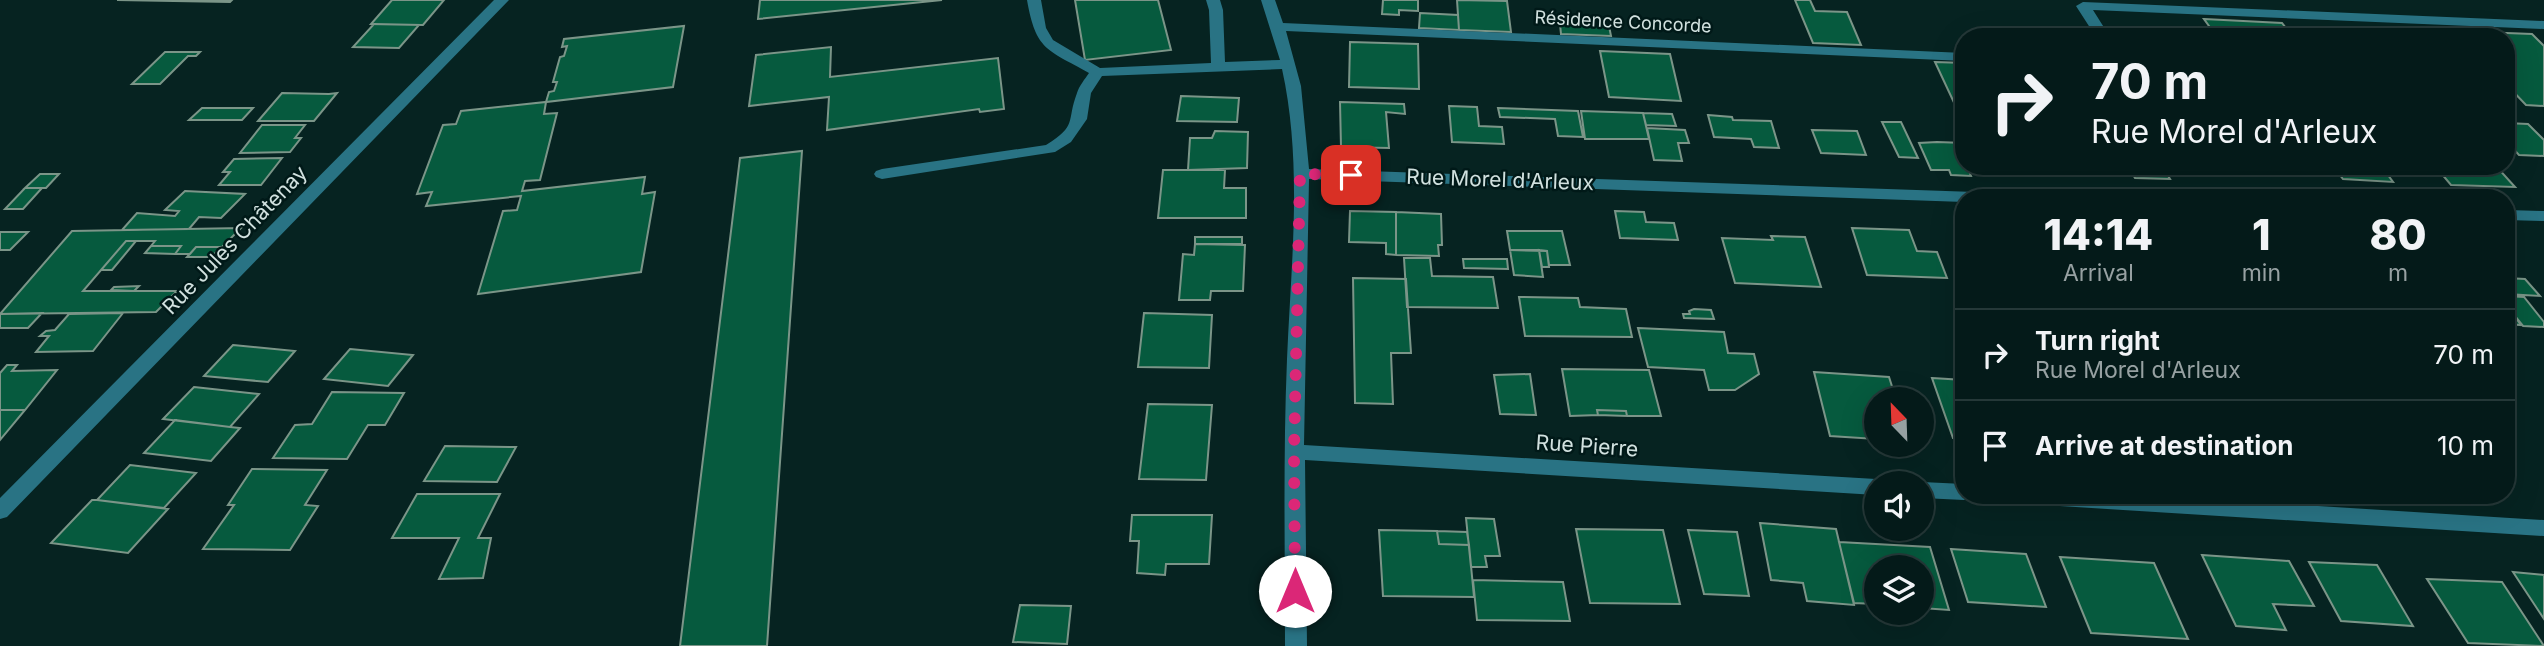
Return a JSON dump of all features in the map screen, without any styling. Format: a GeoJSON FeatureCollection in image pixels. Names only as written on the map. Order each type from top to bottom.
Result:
{"type":"FeatureCollection","features":[{"type":"Feature","properties":{"kind":"street","name":"Rue Jules Châtenay"},"geometry":{"type":"LineString","coordinates":[[0,511],[502,0]]}},
{"type":"Feature","properties":{"kind":"street"},"geometry":{"type":"LineString","coordinates":[[1034,0],[1039,28],[1047,43],[1097,72],[1289,64]]}},
{"type":"Feature","properties":{"kind":"street"},"geometry":{"type":"LineString","coordinates":[[1213,0],[1216,10],[1218,65]]}},
{"type":"Feature","properties":{"kind":"street"},"geometry":{"type":"LineString","coordinates":[[1268,0],[1280,27],[1295,86],[1300,174],[1294,452],[1296,646]]}},
{"type":"Feature","properties":{"kind":"street"},"geometry":{"type":"LineString","coordinates":[[2097,28],[2083,6],[2544,25]]}},
{"type":"Feature","properties":{"kind":"street","name":"Résidence Concorde"},"geometry":{"type":"LineString","coordinates":[[1280,27],[1955,57]]}},
{"type":"Feature","properties":{"kind":"street"},"geometry":{"type":"LineString","coordinates":[[882,174],[1050,149],[1066,139],[1080,120],[1084,93],[1097,72]]}},
{"type":"Feature","properties":{"kind":"street","name":"Rue Morel d'Arleux"},"geometry":{"type":"LineString","coordinates":[[1300,174],[1955,196]]}},
{"type":"Feature","properties":{"kind":"street"},"geometry":{"type":"LineString","coordinates":[[2515,215],[2544,216]]}},
{"type":"Feature","properties":{"kind":"street","name":"Rue Pierre"},"geometry":{"type":"LineString","coordinates":[[1294,452],[1864,486]]}},
{"type":"Feature","properties":{"kind":"street"},"geometry":{"type":"LineString","coordinates":[[1934,491],[1955,492]]}},
{"type":"Feature","properties":{"kind":"street"},"geometry":{"type":"LineString","coordinates":[[2156,504],[2544,528]]}},
{"type":"Feature","properties":{"kind":"building"},"geometry":{"type":"Polygon","coordinates":[[[117,0],[232,0],[230,2],[117,0]]]}},
{"type":"Feature","properties":{"kind":"building"},"geometry":{"type":"Polygon","coordinates":[[[392,0],[444,0],[423,25],[371,24],[392,0]]]}},
{"type":"Feature","properties":{"kind":"building"},"geometry":{"type":"Polygon","coordinates":[[[760,0],[942,0],[758,19],[760,0]]]}},
{"type":"Feature","properties":{"kind":"building"},"geometry":{"type":"Polygon","coordinates":[[[1075,0],[1158,0],[1171,50],[1085,60],[1075,0]]]}},
{"type":"Feature","properties":{"kind":"building"},"geometry":{"type":"Polygon","coordinates":[[[1383,0],[1418,0],[1418,11],[1399,10],[1399,15],[1382,14],[1383,0]]]}},
{"type":"Feature","properties":{"kind":"building"},"geometry":{"type":"Polygon","coordinates":[[[1457,0],[1507,1],[1511,32],[1459,30],[1457,0]]]}},
{"type":"Feature","properties":{"kind":"building"},"geometry":{"type":"Polygon","coordinates":[[[1795,0],[1810,0],[1815,11],[1847,12],[1861,45],[1813,43],[1795,0]]]}},
{"type":"Feature","properties":{"kind":"building"},"geometry":{"type":"Polygon","coordinates":[[[1420,13],[1458,15],[1459,30],[1419,28],[1420,13]]]}},
{"type":"Feature","properties":{"kind":"building"},"geometry":{"type":"Polygon","coordinates":[[[2204,19],[2282,23],[2286,28],[2210,28],[2204,19]]]}},
{"type":"Feature","properties":{"kind":"building"},"geometry":{"type":"Polygon","coordinates":[[[374,24],[419,25],[399,48],[353,47],[374,24]]]}},
{"type":"Feature","properties":{"kind":"building"},"geometry":{"type":"Polygon","coordinates":[[[1560,24],[1609,26],[1611,36],[1561,34],[1560,24]]]}},
{"type":"Feature","properties":{"kind":"building"},"geometry":{"type":"Polygon","coordinates":[[[684,26],[673,87],[546,102],[549,92],[554,91],[557,82],[553,82],[560,57],[564,56],[567,46],[562,47],[564,39],[684,26]]]}},
{"type":"Feature","properties":{"kind":"building"},"geometry":{"type":"Polygon","coordinates":[[[2515,33],[2532,34],[2544,46],[2544,106],[2526,105],[2515,93],[2515,33]]]}},
{"type":"Feature","properties":{"kind":"building"},"geometry":{"type":"Polygon","coordinates":[[[1350,42],[1418,44],[1419,89],[1349,87],[1350,42]]]}},
{"type":"Feature","properties":{"kind":"building"},"geometry":{"type":"Polygon","coordinates":[[[831,47],[830,77],[998,58],[1004,109],[980,112],[979,109],[827,130],[829,97],[749,106],[756,55],[831,47]]]}},
{"type":"Feature","properties":{"kind":"building"},"geometry":{"type":"Polygon","coordinates":[[[1600,51],[1670,54],[1681,101],[1609,97],[1600,51]]]}},
{"type":"Feature","properties":{"kind":"building"},"geometry":{"type":"Polygon","coordinates":[[[165,52],[200,52],[196,56],[188,56],[160,84],[132,84],[165,52]]]}},
{"type":"Feature","properties":{"kind":"building"},"geometry":{"type":"Polygon","coordinates":[[[1935,62],[1955,63],[1955,105],[1935,62]]]}},
{"type":"Feature","properties":{"kind":"building"},"geometry":{"type":"Polygon","coordinates":[[[282,93],[337,93],[314,121],[258,121],[282,93]]]}},
{"type":"Feature","properties":{"kind":"building"},"geometry":{"type":"Polygon","coordinates":[[[1181,96],[1239,98],[1237,122],[1177,121],[1181,96]]]}},
{"type":"Feature","properties":{"kind":"building"},"geometry":{"type":"Polygon","coordinates":[[[546,102],[544,114],[557,113],[540,180],[525,181],[522,191],[645,177],[642,194],[655,192],[641,272],[478,294],[503,211],[517,210],[521,196],[426,206],[432,192],[417,194],[443,125],[456,124],[461,111],[546,102]]]}},
{"type":"Feature","properties":{"kind":"building"},"geometry":{"type":"Polygon","coordinates":[[[1340,102],[1404,104],[1405,114],[1386,112],[1389,148],[1341,147],[1340,102]]]}},
{"type":"Feature","properties":{"kind":"building"},"geometry":{"type":"Polygon","coordinates":[[[1449,106],[1477,107],[1479,126],[1502,127],[1504,144],[1452,142],[1449,106]]]}},
{"type":"Feature","properties":{"kind":"building"},"geometry":{"type":"Polygon","coordinates":[[[202,108],[253,108],[242,120],[189,120],[202,108]]]}},
{"type":"Feature","properties":{"kind":"building"},"geometry":{"type":"Polygon","coordinates":[[[1498,108],[1578,111],[1583,137],[1558,136],[1555,119],[1500,117],[1498,108]]]}},
{"type":"Feature","properties":{"kind":"building"},"geometry":{"type":"Polygon","coordinates":[[[1581,111],[1643,113],[1649,139],[1585,139],[1581,111]]]}},
{"type":"Feature","properties":{"kind":"building"},"geometry":{"type":"Polygon","coordinates":[[[1643,113],[1672,114],[1676,126],[1646,125],[1643,113]]]}},
{"type":"Feature","properties":{"kind":"building"},"geometry":{"type":"Polygon","coordinates":[[[1708,115],[1732,117],[1733,120],[1771,121],[1779,148],[1754,147],[1751,139],[1714,137],[1708,115]]]}},
{"type":"Feature","properties":{"kind":"building"},"geometry":{"type":"Polygon","coordinates":[[[1882,122],[1901,122],[1918,158],[1899,157],[1882,122]]]}},
{"type":"Feature","properties":{"kind":"building"},"geometry":{"type":"Polygon","coordinates":[[[2515,123],[2528,124],[2544,140],[2544,156],[2519,155],[2515,151],[2515,123]]]}},
{"type":"Feature","properties":{"kind":"building"},"geometry":{"type":"Polygon","coordinates":[[[262,125],[305,125],[295,138],[301,138],[290,152],[240,153],[262,125]]]}},
{"type":"Feature","properties":{"kind":"building"},"geometry":{"type":"Polygon","coordinates":[[[1647,128],[1685,130],[1689,143],[1678,143],[1682,161],[1654,160],[1647,128]]]}},
{"type":"Feature","properties":{"kind":"building"},"geometry":{"type":"Polygon","coordinates":[[[1812,130],[1857,131],[1866,155],[1821,153],[1812,130]]]}},
{"type":"Feature","properties":{"kind":"building"},"geometry":{"type":"Polygon","coordinates":[[[1215,131],[1248,132],[1247,168],[1188,170],[1190,138],[1212,138],[1215,131]]]}},
{"type":"Feature","properties":{"kind":"building"},"geometry":{"type":"Polygon","coordinates":[[[1919,143],[1955,143],[1955,175],[1971,176],[1951,175],[1949,170],[1931,170],[1919,143]]]}},
{"type":"Feature","properties":{"kind":"building"},"geometry":{"type":"Polygon","coordinates":[[[802,151],[767,646],[680,646],[740,158],[802,151]]]}},
{"type":"Feature","properties":{"kind":"building"},"geometry":{"type":"Polygon","coordinates":[[[282,158],[261,185],[219,185],[230,172],[223,172],[234,159],[282,158]]]}},
{"type":"Feature","properties":{"kind":"building"},"geometry":{"type":"Polygon","coordinates":[[[1163,170],[1225,170],[1224,188],[1246,188],[1246,218],[1158,218],[1163,170]]]}},
{"type":"Feature","properties":{"kind":"building"},"geometry":{"type":"Polygon","coordinates":[[[40,174],[59,174],[46,188],[25,188],[40,174]]]}},
{"type":"Feature","properties":{"kind":"building"},"geometry":{"type":"Polygon","coordinates":[[[2133,175],[2168,175],[2170,179],[2135,178],[2133,175]]]}},
{"type":"Feature","properties":{"kind":"building"},"geometry":{"type":"Polygon","coordinates":[[[2340,175],[2388,175],[2393,182],[2343,179],[2340,175]]]}},
{"type":"Feature","properties":{"kind":"building"},"geometry":{"type":"Polygon","coordinates":[[[2443,175],[2504,175],[2515,187],[2451,185],[2443,175]]]}},
{"type":"Feature","properties":{"kind":"building"},"geometry":{"type":"Polygon","coordinates":[[[25,188],[42,188],[23,209],[5,209],[25,188]]]}},
{"type":"Feature","properties":{"kind":"building"},"geometry":{"type":"Polygon","coordinates":[[[185,191],[245,194],[221,218],[199,217],[189,229],[122,230],[137,213],[175,216],[179,211],[165,210],[185,191]]]}},
{"type":"Feature","properties":{"kind":"building"},"geometry":{"type":"Polygon","coordinates":[[[1350,211],[1396,212],[1396,255],[1386,254],[1386,243],[1349,242],[1350,211]]]}},
{"type":"Feature","properties":{"kind":"building"},"geometry":{"type":"Polygon","coordinates":[[[1615,211],[1644,212],[1646,222],[1674,223],[1678,240],[1620,238],[1615,211]]]}},
{"type":"Feature","properties":{"kind":"building"},"geometry":{"type":"Polygon","coordinates":[[[1396,212],[1441,214],[1442,245],[1438,245],[1439,256],[1396,255],[1396,212]]]}},
{"type":"Feature","properties":{"kind":"building"},"geometry":{"type":"Polygon","coordinates":[[[241,228],[222,247],[196,247],[190,254],[175,254],[181,246],[151,246],[155,241],[126,241],[83,291],[177,291],[156,312],[0,314],[72,231],[241,228]]]}},
{"type":"Feature","properties":{"kind":"building"},"geometry":{"type":"Polygon","coordinates":[[[1852,228],[1909,230],[1917,251],[1937,252],[1947,278],[1867,275],[1852,228]]]}},
{"type":"Feature","properties":{"kind":"building"},"geometry":{"type":"Polygon","coordinates":[[[1507,231],[1562,231],[1570,265],[1549,265],[1547,251],[1510,250],[1507,231]]]}},
{"type":"Feature","properties":{"kind":"building"},"geometry":{"type":"Polygon","coordinates":[[[0,232],[28,232],[10,250],[0,250],[0,232]]]}},
{"type":"Feature","properties":{"kind":"building"},"geometry":{"type":"Polygon","coordinates":[[[1771,236],[1805,237],[1821,287],[1735,283],[1722,238],[1773,240],[1771,236]]]}},
{"type":"Feature","properties":{"kind":"building"},"geometry":{"type":"Polygon","coordinates":[[[1195,237],[1242,237],[1242,244],[1195,244],[1195,237]]]}},
{"type":"Feature","properties":{"kind":"building"},"geometry":{"type":"Polygon","coordinates":[[[126,241],[136,241],[112,270],[101,270],[126,241]]]}},
{"type":"Feature","properties":{"kind":"building"},"geometry":{"type":"Polygon","coordinates":[[[1195,244],[1245,245],[1243,291],[1211,291],[1210,300],[1179,300],[1183,254],[1194,255],[1195,244]]]}},
{"type":"Feature","properties":{"kind":"building"},"geometry":{"type":"Polygon","coordinates":[[[151,246],[181,246],[175,254],[145,253],[151,246]]]}},
{"type":"Feature","properties":{"kind":"building"},"geometry":{"type":"Polygon","coordinates":[[[196,247],[222,247],[211,257],[187,257],[196,247]]]}},
{"type":"Feature","properties":{"kind":"building"},"geometry":{"type":"Polygon","coordinates":[[[1510,250],[1539,250],[1543,277],[1514,275],[1510,250]]]}},
{"type":"Feature","properties":{"kind":"building"},"geometry":{"type":"Polygon","coordinates":[[[1539,250],[1547,251],[1549,267],[1542,267],[1539,250]]]}},
{"type":"Feature","properties":{"kind":"building"},"geometry":{"type":"Polygon","coordinates":[[[1404,258],[1430,258],[1432,276],[1493,277],[1498,308],[1407,307],[1404,258]]]}},
{"type":"Feature","properties":{"kind":"building"},"geometry":{"type":"Polygon","coordinates":[[[1463,259],[1507,259],[1508,269],[1464,268],[1463,259]]]}},
{"type":"Feature","properties":{"kind":"building"},"geometry":{"type":"Polygon","coordinates":[[[1353,278],[1406,279],[1411,353],[1391,353],[1393,404],[1355,403],[1353,278]]]}},
{"type":"Feature","properties":{"kind":"building"},"geometry":{"type":"Polygon","coordinates":[[[2515,278],[2525,279],[2540,296],[2515,295],[2515,278]]]}},
{"type":"Feature","properties":{"kind":"building"},"geometry":{"type":"Polygon","coordinates":[[[139,286],[134,291],[111,290],[114,287],[139,286]]]}},
{"type":"Feature","properties":{"kind":"building"},"geometry":{"type":"Polygon","coordinates":[[[2515,296],[2524,297],[2544,322],[2544,327],[2523,326],[2515,316],[2515,296]]]}},
{"type":"Feature","properties":{"kind":"building"},"geometry":{"type":"Polygon","coordinates":[[[1519,297],[1578,298],[1580,307],[1626,309],[1632,337],[1525,336],[1519,297]]]}},
{"type":"Feature","properties":{"kind":"building"},"geometry":{"type":"Polygon","coordinates":[[[1711,310],[1714,319],[1684,318],[1683,314],[1690,314],[1689,311],[1711,310]]]}},
{"type":"Feature","properties":{"kind":"building"},"geometry":{"type":"Polygon","coordinates":[[[42,313],[28,328],[0,328],[0,314],[42,313]]]}},
{"type":"Feature","properties":{"kind":"building"},"geometry":{"type":"Polygon","coordinates":[[[123,313],[93,351],[36,352],[49,336],[40,336],[46,331],[55,330],[69,314],[123,313]]]}},
{"type":"Feature","properties":{"kind":"building"},"geometry":{"type":"Polygon","coordinates":[[[1144,313],[1212,315],[1209,368],[1138,367],[1144,313]]]}},
{"type":"Feature","properties":{"kind":"building"},"geometry":{"type":"Polygon","coordinates":[[[1638,328],[1724,332],[1728,353],[1754,354],[1759,374],[1735,390],[1709,390],[1704,370],[1648,367],[1638,328]]]}},
{"type":"Feature","properties":{"kind":"building"},"geometry":{"type":"Polygon","coordinates":[[[233,345],[295,351],[268,382],[204,376],[233,345]]]}},
{"type":"Feature","properties":{"kind":"building"},"geometry":{"type":"Polygon","coordinates":[[[350,349],[413,355],[388,386],[324,379],[350,349]]]}},
{"type":"Feature","properties":{"kind":"building"},"geometry":{"type":"Polygon","coordinates":[[[7,365],[17,365],[12,371],[57,370],[25,410],[0,410],[0,373],[7,365]]]}},
{"type":"Feature","properties":{"kind":"building"},"geometry":{"type":"Polygon","coordinates":[[[1562,369],[1649,370],[1661,416],[1627,416],[1626,411],[1597,410],[1598,415],[1570,416],[1562,369]]]}},
{"type":"Feature","properties":{"kind":"building"},"geometry":{"type":"Polygon","coordinates":[[[1814,372],[1889,377],[1892,387],[1864,387],[1864,438],[1830,436],[1814,372]]]}},
{"type":"Feature","properties":{"kind":"building"},"geometry":{"type":"Polygon","coordinates":[[[1530,374],[1536,415],[1500,414],[1494,375],[1530,374]]]}},
{"type":"Feature","properties":{"kind":"building"},"geometry":{"type":"Polygon","coordinates":[[[1932,378],[1955,379],[1953,438],[1932,378]]]}},
{"type":"Feature","properties":{"kind":"building"},"geometry":{"type":"Polygon","coordinates":[[[194,387],[259,394],[230,427],[163,419],[194,387]]]}},
{"type":"Feature","properties":{"kind":"building"},"geometry":{"type":"Polygon","coordinates":[[[332,392],[404,393],[385,425],[368,425],[347,459],[273,458],[295,425],[312,424],[332,392]]]}},
{"type":"Feature","properties":{"kind":"building"},"geometry":{"type":"Polygon","coordinates":[[[1148,404],[1212,405],[1206,480],[1139,479],[1148,404]]]}},
{"type":"Feature","properties":{"kind":"building"},"geometry":{"type":"Polygon","coordinates":[[[0,410],[25,410],[0,440],[0,410]]]}},
{"type":"Feature","properties":{"kind":"building"},"geometry":{"type":"Polygon","coordinates":[[[1597,410],[1626,411],[1627,416],[1598,415],[1597,410]]]}},
{"type":"Feature","properties":{"kind":"building"},"geometry":{"type":"Polygon","coordinates":[[[175,420],[240,428],[211,461],[144,453],[175,420]]]}},
{"type":"Feature","properties":{"kind":"building"},"geometry":{"type":"Polygon","coordinates":[[[445,446],[516,447],[497,482],[424,481],[445,446]]]}},
{"type":"Feature","properties":{"kind":"building"},"geometry":{"type":"Polygon","coordinates":[[[130,465],[196,473],[164,508],[97,500],[130,465]]]}},
{"type":"Feature","properties":{"kind":"building"},"geometry":{"type":"Polygon","coordinates":[[[252,469],[327,470],[305,505],[318,506],[290,550],[203,549],[234,505],[228,505],[252,469]]]}},
{"type":"Feature","properties":{"kind":"building"},"geometry":{"type":"Polygon","coordinates":[[[417,494],[500,494],[478,538],[491,538],[483,578],[439,579],[459,538],[392,538],[417,494]]]}},
{"type":"Feature","properties":{"kind":"building"},"geometry":{"type":"Polygon","coordinates":[[[92,500],[168,509],[128,553],[51,543],[92,500]]]}},
{"type":"Feature","properties":{"kind":"building"},"geometry":{"type":"Polygon","coordinates":[[[1132,515],[1212,515],[1209,564],[1166,564],[1165,575],[1137,573],[1139,541],[1130,541],[1132,515]]]}},
{"type":"Feature","properties":{"kind":"building"},"geometry":{"type":"Polygon","coordinates":[[[1466,518],[1494,519],[1500,556],[1485,556],[1487,567],[1471,567],[1466,518]]]}},
{"type":"Feature","properties":{"kind":"building"},"geometry":{"type":"Polygon","coordinates":[[[1760,523],[1836,529],[1854,605],[1807,601],[1803,583],[1771,580],[1760,523]]]}},
{"type":"Feature","properties":{"kind":"building"},"geometry":{"type":"Polygon","coordinates":[[[1576,529],[1663,530],[1680,604],[1590,603],[1576,529]]]}},
{"type":"Feature","properties":{"kind":"building"},"geometry":{"type":"Polygon","coordinates":[[[1379,530],[1437,531],[1439,544],[1469,545],[1474,597],[1383,596],[1379,530]]]}},
{"type":"Feature","properties":{"kind":"building"},"geometry":{"type":"Polygon","coordinates":[[[1688,530],[1737,532],[1749,596],[1704,594],[1688,530]]]}},
{"type":"Feature","properties":{"kind":"building"},"geometry":{"type":"Polygon","coordinates":[[[1437,531],[1467,532],[1469,545],[1439,544],[1437,531]]]}},
{"type":"Feature","properties":{"kind":"building"},"geometry":{"type":"Polygon","coordinates":[[[1839,542],[1930,547],[1932,555],[1864,555],[1864,603],[1854,603],[1839,542]]]}},
{"type":"Feature","properties":{"kind":"building"},"geometry":{"type":"Polygon","coordinates":[[[1951,549],[2026,554],[2046,607],[1968,602],[1951,549]]]}},
{"type":"Feature","properties":{"kind":"building"},"geometry":{"type":"Polygon","coordinates":[[[2202,555],[2289,561],[2314,606],[2273,604],[2286,630],[2236,626],[2202,555]]]}},
{"type":"Feature","properties":{"kind":"building"},"geometry":{"type":"Polygon","coordinates":[[[2060,557],[2154,563],[2188,639],[2091,633],[2060,557]]]}},
{"type":"Feature","properties":{"kind":"building"},"geometry":{"type":"Polygon","coordinates":[[[1934,560],[1949,610],[1934,609],[1934,560]]]}},
{"type":"Feature","properties":{"kind":"building"},"geometry":{"type":"Polygon","coordinates":[[[2309,562],[2377,565],[2413,626],[2341,621],[2309,562]]]}},
{"type":"Feature","properties":{"kind":"building"},"geometry":{"type":"Polygon","coordinates":[[[2513,572],[2544,575],[2544,619],[2513,572]]]}},
{"type":"Feature","properties":{"kind":"building"},"geometry":{"type":"Polygon","coordinates":[[[2427,579],[2502,582],[2544,646],[2468,643],[2427,579]]]}},
{"type":"Feature","properties":{"kind":"building"},"geometry":{"type":"Polygon","coordinates":[[[1473,580],[1563,582],[1570,621],[1477,620],[1473,580]]]}},
{"type":"Feature","properties":{"kind":"building"},"geometry":{"type":"Polygon","coordinates":[[[1020,605],[1071,606],[1067,644],[1013,642],[1020,605]]]}},
{"type":"Feature","properties":{"kind":"route"},"geometry":{"type":"LineString","coordinates":[[1295,591],[1294,452],[1300,174],[1351,175]]}}]}
